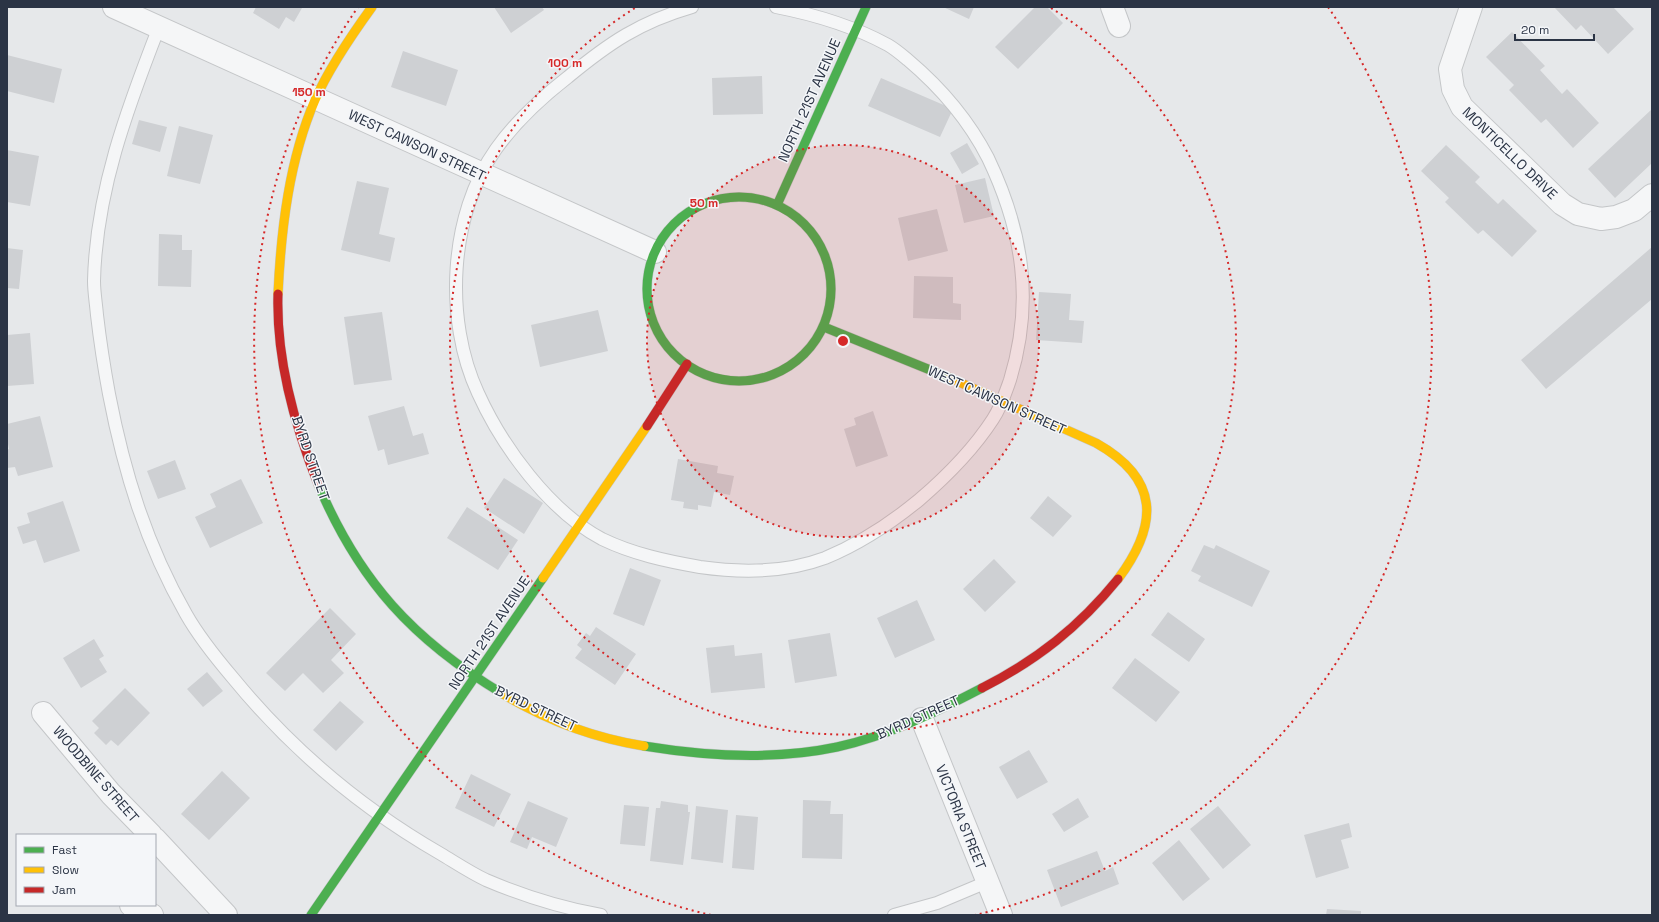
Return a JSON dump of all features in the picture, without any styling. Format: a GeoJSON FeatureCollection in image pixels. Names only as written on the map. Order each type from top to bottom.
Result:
{"type":"FeatureCollection","features":[{"type":"Feature","properties":{"kind":"street","name":"WEST CAWSON STREET"},"geometry":{"type":"LineString","coordinates":[[114,7],[655,252]]}},
{"type":"Feature","properties":{"kind":"street","name":"BYRD STREET"},"geometry":{"type":"LineString","coordinates":[[372,7],[354,31],[316,98],[298,149],[286,202],[279,275],[279,325],[287,385],[303,445],[318,486],[341,534],[370,578],[409,623],[442,653],[475,677],[514,701],[564,724],[615,740],[678,751],[751,755],[792,753],[832,748],[882,735],[922,719],[989,685],[1041,653],[1081,620],[1116,581],[1136,552],[1146,530],[1148,501]]}},
{"type":"Feature","properties":{"kind":"street","name":"NORTH 21ST AVENUE"},"geometry":{"type":"LineString","coordinates":[[777,205],[866,7]]}},
{"type":"Feature","properties":{"kind":"street","name":"MONTICELLO DRIVE"},"geometry":{"type":"LineString","coordinates":[[1471,7],[1450,69],[1453,89],[1462,107],[1562,204],[1578,214],[1601,219],[1616,217],[1634,210],[1652,195]]}},
{"type":"Feature","properties":{"kind":"street"},"geometry":{"type":"LineString","coordinates":[[730,198],[754,198],[777,205],[798,218],[814,235],[826,257],[831,280],[831,304],[824,328],[811,347],[795,363],[775,374],[753,380],[729,380],[707,375],[687,364],[671,350],[659,333],[651,314],[647,293],[649,272],[655,252],[668,232],[685,215],[706,204],[730,198]]}},
{"type":"Feature","properties":{"kind":"street","name":"WEST CAWSON STREET"},"geometry":{"type":"LineString","coordinates":[[824,328],[855,339],[1003,401],[1107,450],[1125,462],[1139,480],[1148,501]]}},
{"type":"Feature","properties":{"kind":"street","name":"NORTH 21ST AVENUE"},"geometry":{"type":"LineString","coordinates":[[311,915],[628,455],[687,364]]}},
{"type":"Feature","properties":{"kind":"street","name":"WOODBINE STREET"},"geometry":{"type":"LineString","coordinates":[[43,713],[111,794],[150,834]]}},
{"type":"Feature","properties":{"kind":"street","name":"VICTORIA STREET"},"geometry":{"type":"LineString","coordinates":[[922,719],[1001,915]]}},
{"type":"Feature","properties":{"kind":"street"},"geometry":{"type":"LineString","coordinates":[[156,841],[226,915]]}},
{"type":"Feature","properties":{"kind":"street"},"geometry":{"type":"LineString","coordinates":[[134,906],[152,915]]}},
{"type":"Feature","properties":{"kind":"lane"},"geometry":{"type":"LineString","coordinates":[[692,7],[667,14],[634,28],[597,53],[542,98],[517,124],[496,150],[481,174],[467,212],[458,254],[456,295],[458,323],[470,377],[490,419],[516,460],[548,496],[580,525],[600,537],[632,552],[717,570],[762,571],[791,568],[825,558],[868,536],[902,513],[940,482],[966,456],[994,419],[1003,401],[1016,358],[1022,313],[1022,267],[1016,231],[1001,186],[981,144],[953,105],[920,70],[891,46],[856,30],[800,12],[776,7]]}},
{"type":"Feature","properties":{"kind":"lane"},"geometry":{"type":"LineString","coordinates":[[159,27],[130,102],[114,153],[100,221],[94,282],[102,359],[117,436],[138,510],[155,553],[187,615],[212,653],[266,717],[320,770],[379,816],[484,879],[522,893],[601,915]]}},
{"type":"Feature","properties":{"kind":"lane"},"geometry":{"type":"LineString","coordinates":[[894,915],[937,903],[987,882]]}},
{"type":"Feature","properties":{"kind":"building"},"geometry":{"type":"Polygon","coordinates":[[[256,7],[302,8],[294,22],[286,17],[279,29],[253,13],[256,7]]]}},
{"type":"Feature","properties":{"kind":"building"},"geometry":{"type":"Polygon","coordinates":[[[494,7],[542,7],[544,10],[511,33],[494,7]]]}},
{"type":"Feature","properties":{"kind":"building"},"geometry":{"type":"Polygon","coordinates":[[[943,7],[974,7],[969,19],[943,7]]]}},
{"type":"Feature","properties":{"kind":"building"},"geometry":{"type":"Polygon","coordinates":[[[1035,7],[1047,7],[1063,23],[1018,69],[995,47],[1035,7]]]}},
{"type":"Feature","properties":{"kind":"building"},"geometry":{"type":"Polygon","coordinates":[[[1554,7],[1613,7],[1634,29],[1608,54],[1581,25],[1576,30],[1554,7]]]}},
{"type":"Feature","properties":{"kind":"building"},"geometry":{"type":"Polygon","coordinates":[[[1512,32],[1545,66],[1540,70],[1562,94],[1567,89],[1599,123],[1573,148],[1546,119],[1541,123],[1509,90],[1514,85],[1486,57],[1512,32]]]}},
{"type":"Feature","properties":{"kind":"building"},"geometry":{"type":"Polygon","coordinates":[[[403,51],[458,70],[446,106],[391,87],[403,51]]]}},
{"type":"Feature","properties":{"kind":"building"},"geometry":{"type":"Polygon","coordinates":[[[7,55],[62,69],[54,103],[7,91],[7,55]]]}},
{"type":"Feature","properties":{"kind":"building"},"geometry":{"type":"Polygon","coordinates":[[[762,76],[763,114],[713,115],[712,78],[762,76]]]}},
{"type":"Feature","properties":{"kind":"building"},"geometry":{"type":"Polygon","coordinates":[[[881,78],[953,109],[940,137],[868,106],[881,78]]]}},
{"type":"Feature","properties":{"kind":"building"},"geometry":{"type":"Polygon","coordinates":[[[1652,109],[1652,163],[1615,198],[1588,169],[1652,109]]]}},
{"type":"Feature","properties":{"kind":"building"},"geometry":{"type":"Polygon","coordinates":[[[139,120],[167,127],[160,152],[132,144],[139,120]]]}},
{"type":"Feature","properties":{"kind":"building"},"geometry":{"type":"Polygon","coordinates":[[[179,126],[213,135],[200,184],[167,176],[179,126]]]}},
{"type":"Feature","properties":{"kind":"building"},"geometry":{"type":"Polygon","coordinates":[[[967,143],[979,164],[962,174],[950,153],[967,143]]]}},
{"type":"Feature","properties":{"kind":"building"},"geometry":{"type":"Polygon","coordinates":[[[1446,145],[1480,177],[1475,182],[1498,204],[1503,199],[1537,231],[1512,257],[1483,230],[1478,234],[1445,202],[1449,198],[1421,171],[1446,145]]]}},
{"type":"Feature","properties":{"kind":"building"},"geometry":{"type":"Polygon","coordinates":[[[7,150],[39,156],[30,206],[7,202],[7,150]]]}},
{"type":"Feature","properties":{"kind":"building"},"geometry":{"type":"Polygon","coordinates":[[[985,178],[994,216],[964,223],[955,185],[985,178]]]}},
{"type":"Feature","properties":{"kind":"building"},"geometry":{"type":"Polygon","coordinates":[[[357,181],[389,188],[379,234],[395,238],[390,262],[341,250],[357,181]]]}},
{"type":"Feature","properties":{"kind":"building"},"geometry":{"type":"Polygon","coordinates":[[[937,209],[948,251],[908,261],[898,218],[937,209]]]}},
{"type":"Feature","properties":{"kind":"building"},"geometry":{"type":"Polygon","coordinates":[[[159,234],[182,235],[182,250],[192,250],[191,287],[158,286],[159,234]]]}},
{"type":"Feature","properties":{"kind":"building"},"geometry":{"type":"Polygon","coordinates":[[[1652,247],[1652,299],[1546,389],[1521,360],[1652,247]]]}},
{"type":"Feature","properties":{"kind":"building"},"geometry":{"type":"Polygon","coordinates":[[[7,248],[23,250],[19,289],[7,288],[7,248]]]}},
{"type":"Feature","properties":{"kind":"building"},"geometry":{"type":"Polygon","coordinates":[[[914,276],[953,277],[953,303],[961,304],[961,320],[913,318],[914,276]]]}},
{"type":"Feature","properties":{"kind":"building"},"geometry":{"type":"Polygon","coordinates":[[[1039,292],[1071,294],[1069,320],[1084,321],[1082,343],[1036,340],[1039,292]]]}},
{"type":"Feature","properties":{"kind":"building"},"geometry":{"type":"Polygon","coordinates":[[[598,310],[608,351],[540,367],[531,325],[598,310]]]}},
{"type":"Feature","properties":{"kind":"building"},"geometry":{"type":"Polygon","coordinates":[[[382,312],[392,380],[354,385],[344,317],[382,312]]]}},
{"type":"Feature","properties":{"kind":"building"},"geometry":{"type":"Polygon","coordinates":[[[30,333],[34,384],[7,386],[7,335],[30,333]]]}},
{"type":"Feature","properties":{"kind":"building"},"geometry":{"type":"Polygon","coordinates":[[[404,406],[413,436],[423,433],[429,454],[388,465],[384,449],[378,451],[368,416],[404,406]]]}},
{"type":"Feature","properties":{"kind":"building"},"geometry":{"type":"Polygon","coordinates":[[[873,411],[888,456],[856,467],[844,429],[856,425],[854,418],[873,411]]]}},
{"type":"Feature","properties":{"kind":"building"},"geometry":{"type":"Polygon","coordinates":[[[40,416],[53,467],[18,476],[15,467],[7,468],[7,450],[9,449],[7,424],[40,416]]]}},
{"type":"Feature","properties":{"kind":"building"},"geometry":{"type":"Polygon","coordinates":[[[678,459],[718,466],[717,473],[734,476],[730,495],[714,492],[711,507],[698,505],[698,510],[683,508],[684,502],[671,500],[678,459]]]}},
{"type":"Feature","properties":{"kind":"building"},"geometry":{"type":"Polygon","coordinates":[[[175,460],[186,489],[158,499],[147,471],[175,460]]]}},
{"type":"Feature","properties":{"kind":"building"},"geometry":{"type":"Polygon","coordinates":[[[504,478],[543,503],[524,534],[484,508],[504,478]]]}},
{"type":"Feature","properties":{"kind":"building"},"geometry":{"type":"Polygon","coordinates":[[[241,479],[263,523],[210,548],[195,517],[216,507],[210,494],[241,479]]]}},
{"type":"Feature","properties":{"kind":"building"},"geometry":{"type":"Polygon","coordinates":[[[1048,496],[1072,516],[1053,537],[1030,518],[1048,496]]]}},
{"type":"Feature","properties":{"kind":"building"},"geometry":{"type":"Polygon","coordinates":[[[63,501],[80,551],[44,563],[36,540],[23,544],[17,527],[30,523],[27,513],[63,501]]]}},
{"type":"Feature","properties":{"kind":"building"},"geometry":{"type":"Polygon","coordinates":[[[467,507],[518,540],[498,570],[447,538],[467,507]]]}},
{"type":"Feature","properties":{"kind":"building"},"geometry":{"type":"Polygon","coordinates":[[[1204,545],[1214,549],[1216,545],[1270,571],[1252,607],[1198,581],[1201,576],[1191,571],[1204,545]]]}},
{"type":"Feature","properties":{"kind":"building"},"geometry":{"type":"Polygon","coordinates":[[[994,559],[1016,582],[985,612],[963,589],[994,559]]]}},
{"type":"Feature","properties":{"kind":"building"},"geometry":{"type":"Polygon","coordinates":[[[630,568],[661,580],[644,626],[613,614],[630,568]]]}},
{"type":"Feature","properties":{"kind":"building"},"geometry":{"type":"Polygon","coordinates":[[[917,600],[935,640],[895,658],[877,618],[917,600]]]}},
{"type":"Feature","properties":{"kind":"building"},"geometry":{"type":"Polygon","coordinates":[[[330,608],[356,634],[331,660],[344,673],[323,693],[303,673],[285,691],[266,673],[330,608]]]}},
{"type":"Feature","properties":{"kind":"building"},"geometry":{"type":"Polygon","coordinates":[[[1168,612],[1205,639],[1189,662],[1151,635],[1168,612]]]}},
{"type":"Feature","properties":{"kind":"building"},"geometry":{"type":"Polygon","coordinates":[[[596,627],[636,654],[615,685],[575,658],[582,649],[577,645],[586,633],[590,636],[596,627]]]}},
{"type":"Feature","properties":{"kind":"building"},"geometry":{"type":"Polygon","coordinates":[[[830,633],[837,676],[795,683],[788,640],[830,633]]]}},
{"type":"Feature","properties":{"kind":"building"},"geometry":{"type":"Polygon","coordinates":[[[94,639],[104,656],[99,659],[107,672],[81,688],[63,658],[94,639]]]}},
{"type":"Feature","properties":{"kind":"building"},"geometry":{"type":"Polygon","coordinates":[[[734,645],[735,656],[762,653],[765,688],[711,693],[706,648],[734,645]]]}},
{"type":"Feature","properties":{"kind":"building"},"geometry":{"type":"Polygon","coordinates":[[[1135,658],[1180,692],[1156,722],[1112,688],[1135,658]]]}},
{"type":"Feature","properties":{"kind":"building"},"geometry":{"type":"Polygon","coordinates":[[[207,672],[223,691],[203,707],[187,689],[207,672]]]}},
{"type":"Feature","properties":{"kind":"building"},"geometry":{"type":"Polygon","coordinates":[[[125,688],[150,713],[118,746],[111,740],[106,745],[94,733],[99,728],[92,721],[125,688]]]}},
{"type":"Feature","properties":{"kind":"building"},"geometry":{"type":"Polygon","coordinates":[[[340,701],[364,722],[336,751],[313,730],[340,701]]]}},
{"type":"Feature","properties":{"kind":"building"},"geometry":{"type":"Polygon","coordinates":[[[1029,750],[1048,782],[1017,799],[999,767],[1029,750]]]}},
{"type":"Feature","properties":{"kind":"building"},"geometry":{"type":"Polygon","coordinates":[[[222,771],[250,798],[209,840],[181,814],[222,771]]]}},
{"type":"Feature","properties":{"kind":"building"},"geometry":{"type":"Polygon","coordinates":[[[471,774],[511,794],[494,827],[455,808],[471,774]]]}},
{"type":"Feature","properties":{"kind":"building"},"geometry":{"type":"Polygon","coordinates":[[[1078,798],[1089,817],[1064,832],[1052,814],[1078,798]]]}},
{"type":"Feature","properties":{"kind":"building"},"geometry":{"type":"Polygon","coordinates":[[[803,800],[831,801],[830,814],[843,814],[842,859],[802,858],[803,800]]]}},
{"type":"Feature","properties":{"kind":"building"},"geometry":{"type":"Polygon","coordinates":[[[528,801],[568,818],[556,847],[532,837],[527,849],[510,842],[528,801]]]}},
{"type":"Feature","properties":{"kind":"building"},"geometry":{"type":"Polygon","coordinates":[[[661,801],[688,805],[688,812],[690,812],[683,865],[650,861],[656,808],[660,808],[661,801]]]}},
{"type":"Feature","properties":{"kind":"building"},"geometry":{"type":"Polygon","coordinates":[[[624,805],[649,807],[645,846],[620,844],[624,805]]]}},
{"type":"Feature","properties":{"kind":"building"},"geometry":{"type":"Polygon","coordinates":[[[696,806],[728,810],[723,863],[691,859],[696,806]]]}},
{"type":"Feature","properties":{"kind":"building"},"geometry":{"type":"Polygon","coordinates":[[[1218,806],[1251,845],[1223,869],[1190,829],[1218,806]]]}},
{"type":"Feature","properties":{"kind":"building"},"geometry":{"type":"Polygon","coordinates":[[[736,815],[758,817],[754,870],[732,868],[736,815]]]}},
{"type":"Feature","properties":{"kind":"building"},"geometry":{"type":"Polygon","coordinates":[[[1349,823],[1352,837],[1341,840],[1349,868],[1316,878],[1304,835],[1349,823]]]}},
{"type":"Feature","properties":{"kind":"building"},"geometry":{"type":"Polygon","coordinates":[[[1179,840],[1210,879],[1183,901],[1152,863],[1179,840]]]}},
{"type":"Feature","properties":{"kind":"building"},"geometry":{"type":"Polygon","coordinates":[[[1097,851],[1105,871],[1113,867],[1119,884],[1061,907],[1047,870],[1097,851]]]}},
{"type":"Feature","properties":{"kind":"building"},"geometry":{"type":"Polygon","coordinates":[[[1327,909],[1361,911],[1361,915],[1326,915],[1327,909]]]}},
{"type":"Feature","properties":{"kind":"traffic: fast"},"geometry":{"type":"LineString","coordinates":[[777,205],[866,7]]}},
{"type":"Feature","properties":{"kind":"traffic: fast"},"geometry":{"type":"LineString","coordinates":[[739,197],[757,199],[774,204],[790,213],[804,224],[815,238],[824,254],[829,271],[831,289],[829,307],[824,324],[815,340],[804,354],[790,365],[774,374],[757,379],[739,381],[721,379],[704,374],[688,365],[674,354],[663,340],[654,324],[649,307],[647,289],[649,271],[654,254],[663,238],[674,224],[688,213],[704,204],[721,199],[739,197]]}},
{"type":"Feature","properties":{"kind":"traffic: fast"},"geometry":{"type":"LineString","coordinates":[[824,327],[950,378]]}},
{"type":"Feature","properties":{"kind":"traffic: fast"},"geometry":{"type":"LineString","coordinates":[[318,484],[334,519],[352,550],[371,579],[392,605],[442,652],[503,694]]}},
{"type":"Feature","properties":{"kind":"traffic: fast"},"geometry":{"type":"LineString","coordinates":[[311,915],[543,578]]}},
{"type":"Feature","properties":{"kind":"traffic: fast"},"geometry":{"type":"LineString","coordinates":[[644,746],[691,752],[740,755],[790,754],[814,751],[837,747],[875,737],[947,706],[982,688]]}},
{"type":"Feature","properties":{"kind":"traffic: slow"},"geometry":{"type":"LineString","coordinates":[[278,294],[284,220],[293,171],[306,123],[327,76],[348,41],[372,7]]}},
{"type":"Feature","properties":{"kind":"traffic: slow"},"geometry":{"type":"LineString","coordinates":[[950,378],[1096,443],[1117,457],[1132,472],[1142,487],[1146,504],[1146,521],[1141,540],[1118,579]]}},
{"type":"Feature","properties":{"kind":"traffic: slow"},"geometry":{"type":"LineString","coordinates":[[543,578],[647,426]]}},
{"type":"Feature","properties":{"kind":"traffic: slow"},"geometry":{"type":"LineString","coordinates":[[503,694],[536,712],[571,727],[626,743],[644,746]]}},
{"type":"Feature","properties":{"kind":"traffic: jam"},"geometry":{"type":"LineString","coordinates":[[278,294],[280,342],[288,390],[301,438],[318,484]]}},
{"type":"Feature","properties":{"kind":"traffic: jam"},"geometry":{"type":"LineString","coordinates":[[647,426],[687,364]]}},
{"type":"Feature","properties":{"kind":"traffic: jam"},"geometry":{"type":"LineString","coordinates":[[982,688],[1021,666],[1056,641],[1088,612],[1118,579]]}}]}
